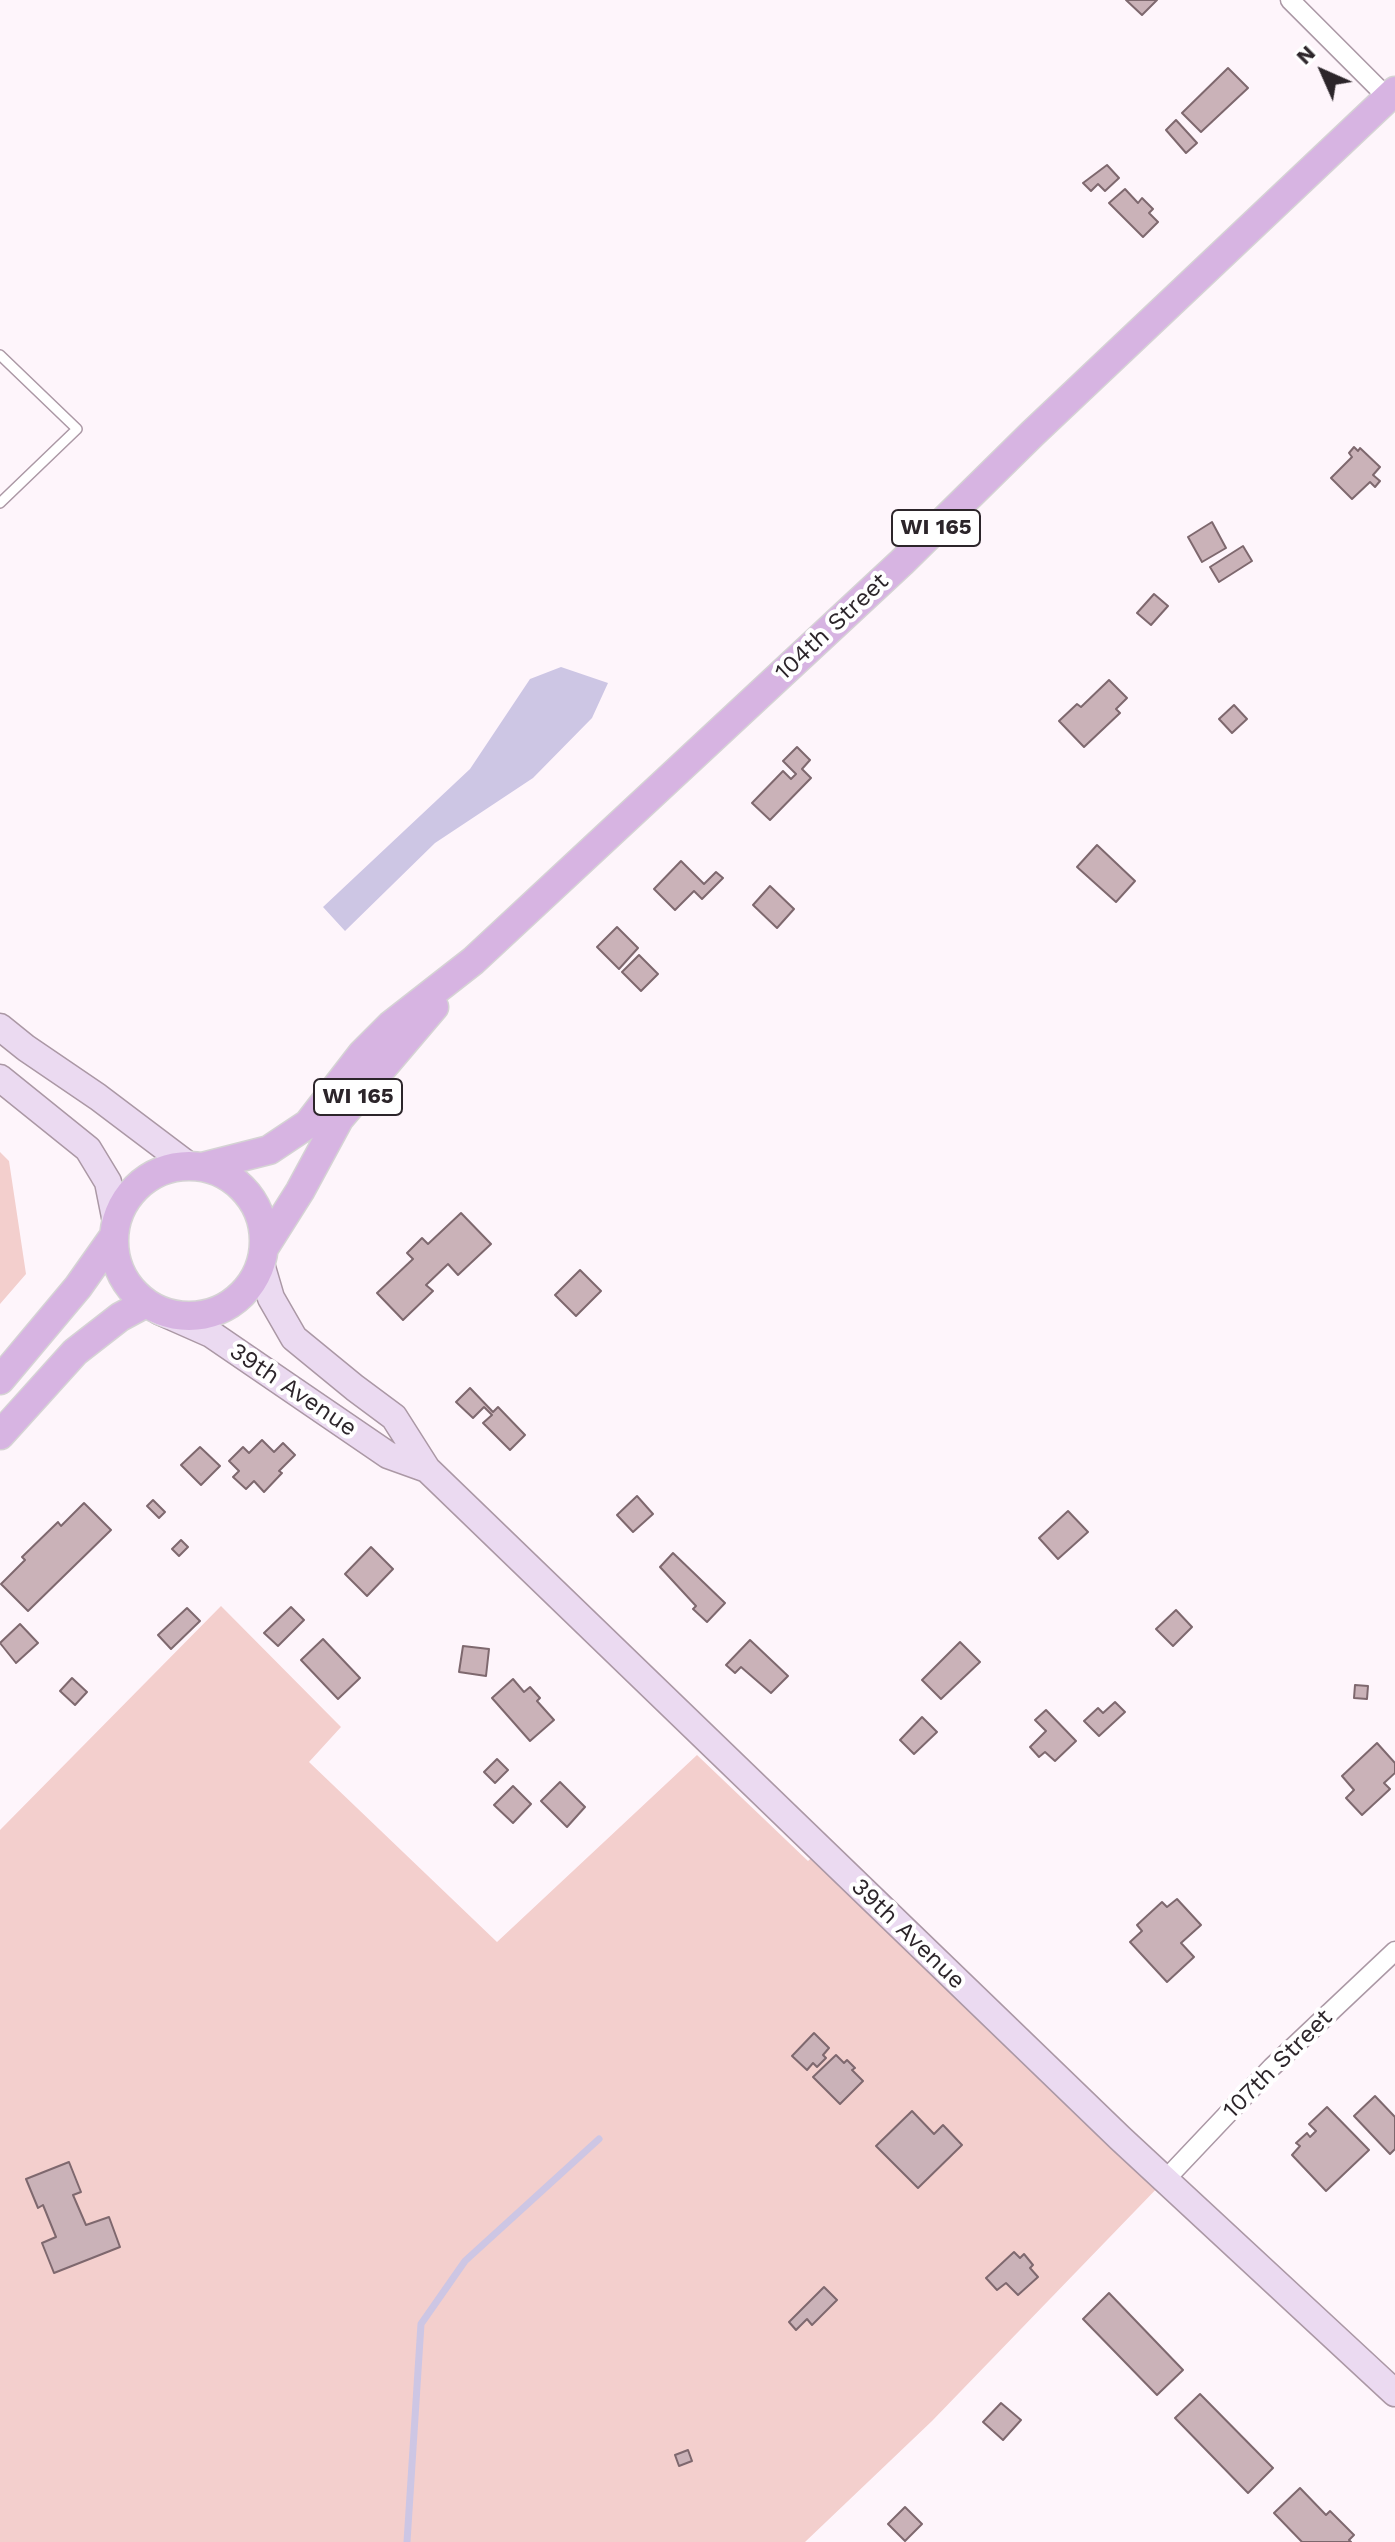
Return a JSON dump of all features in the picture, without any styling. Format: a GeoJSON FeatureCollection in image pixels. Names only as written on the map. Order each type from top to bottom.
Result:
{"type":"FeatureCollection","features":[{"type":"Feature","properties":{"kind":"main road","name":"104th Street"},"geometry":{"type":"LineString","coordinates":[[195,1166],[269,1150],[308,1124],[362,1054],[391,1025],[473,961],[902,562],[1032,434],[1392,94]]}},
{"type":"Feature","properties":{"kind":"main road","name":"104th Street"},"geometry":{"type":"LineString","coordinates":[[262,1256],[339,1119],[473,961]]}},
{"type":"Feature","properties":{"kind":"main road"},"geometry":{"type":"LineString","coordinates":[[0,1027],[195,1166],[224,1174],[242,1187],[255,1205],[263,1226],[262,1256]]}},
{"type":"Feature","properties":{"kind":"main road"},"geometry":{"type":"LineString","coordinates":[[0,1078],[88,1149],[108,1182],[116,1262],[128,1285],[153,1307]]}},
{"type":"Feature","properties":{"kind":"main road","name":"WI 165"},"geometry":{"type":"LineString","coordinates":[[0,1380],[78,1287],[115,1229],[126,1199],[143,1182],[164,1170],[195,1166]]}},
{"type":"Feature","properties":{"kind":"main road","name":"WI 165"},"geometry":{"type":"LineString","coordinates":[[153,1307],[184,1316],[208,1314],[231,1303],[249,1286],[262,1256]]}},
{"type":"Feature","properties":{"kind":"main road","name":"39th Avenue"},"geometry":{"type":"LineString","coordinates":[[262,1256],[271,1298],[294,1338],[394,1417],[427,1469],[1165,2180],[1395,2393]]}},
{"type":"Feature","properties":{"kind":"main road"},"geometry":{"type":"LineString","coordinates":[[0,1435],[75,1352],[120,1317],[153,1307]]}},
{"type":"Feature","properties":{"kind":"main road","name":"39th Avenue"},"geometry":{"type":"LineString","coordinates":[[153,1307],[211,1334],[388,1455],[427,1469]]}},
{"type":"Feature","properties":{"kind":"street"},"geometry":{"type":"LineString","coordinates":[[1290,0],[1392,94]]}},
{"type":"Feature","properties":{"kind":"street","name":"107th Street"},"geometry":{"type":"LineString","coordinates":[[1165,2180],[1272,2067],[1395,1951]]}},
{"type":"Feature","properties":{"kind":"lane"},"geometry":{"type":"LineString","coordinates":[[0,355],[77,429],[0,503]]}},
{"type":"Feature","properties":{"kind":"shaded area"},"geometry":{"type":"Polygon","coordinates":[[[561,667],[608,683],[592,718],[533,778],[435,843],[345,931],[323,907],[470,769],[530,679],[561,667]]]}},
{"type":"Feature","properties":{"kind":"shaded area"},"geometry":{"type":"Polygon","coordinates":[[[0,1152],[9,1161],[26,1274],[0,1304],[0,1152]]]}},
{"type":"Feature","properties":{"kind":"shaded area"},"geometry":{"type":"Polygon","coordinates":[[[221,1606],[341,1727],[309,1762],[497,1942],[697,1755],[808,1861],[821,1849],[1165,2180],[932,2421],[805,2542],[0,2542],[0,1830],[221,1606]]]}},
{"type":"Feature","properties":{"kind":"building"},"geometry":{"type":"Polygon","coordinates":[[[1126,0],[1157,0],[1142,15],[1126,0]]]}},
{"type":"Feature","properties":{"kind":"building"},"geometry":{"type":"Polygon","coordinates":[[[1228,68],[1248,88],[1201,132],[1182,113],[1228,68]]]}},
{"type":"Feature","properties":{"kind":"building"},"geometry":{"type":"Polygon","coordinates":[[[1176,120],[1197,143],[1186,153],[1166,130],[1176,120]]]}},
{"type":"Feature","properties":{"kind":"building"},"geometry":{"type":"Polygon","coordinates":[[[1107,165],[1119,178],[1105,191],[1098,184],[1091,191],[1083,183],[1107,165]]]}},
{"type":"Feature","properties":{"kind":"building"},"geometry":{"type":"Polygon","coordinates":[[[1125,189],[1138,203],[1142,198],[1153,209],[1149,213],[1158,222],[1143,237],[1109,203],[1125,189]]]}},
{"type":"Feature","properties":{"kind":"building"},"geometry":{"type":"Polygon","coordinates":[[[1354,447],[1358,451],[1360,448],[1380,467],[1373,475],[1380,481],[1375,487],[1370,482],[1352,499],[1331,478],[1352,457],[1349,453],[1354,447]]]}},
{"type":"Feature","properties":{"kind":"building"},"geometry":{"type":"Polygon","coordinates":[[[1212,522],[1226,548],[1202,562],[1188,537],[1212,522]]]}},
{"type":"Feature","properties":{"kind":"building"},"geometry":{"type":"Polygon","coordinates":[[[1243,546],[1252,561],[1219,582],[1210,567],[1243,546]]]}},
{"type":"Feature","properties":{"kind":"building"},"geometry":{"type":"Polygon","coordinates":[[[1154,594],[1168,606],[1151,625],[1137,613],[1154,594]]]}},
{"type":"Feature","properties":{"kind":"building"},"geometry":{"type":"Polygon","coordinates":[[[1109,680],[1127,698],[1116,709],[1120,713],[1084,747],[1059,721],[1077,704],[1081,707],[1109,680]]]}},
{"type":"Feature","properties":{"kind":"building"},"geometry":{"type":"Polygon","coordinates":[[[1234,705],[1247,719],[1232,733],[1219,719],[1234,705]]]}},
{"type":"Feature","properties":{"kind":"building"},"geometry":{"type":"Polygon","coordinates":[[[797,747],[810,760],[802,769],[811,778],[770,820],[752,803],[783,771],[791,779],[796,774],[783,761],[797,747]]]}},
{"type":"Feature","properties":{"kind":"building"},"geometry":{"type":"Polygon","coordinates":[[[1097,845],[1135,881],[1116,902],[1077,867],[1097,845]]]}},
{"type":"Feature","properties":{"kind":"building"},"geometry":{"type":"Polygon","coordinates":[[[681,861],[704,884],[716,872],[723,878],[702,899],[694,891],[675,910],[654,889],[681,861]]]}},
{"type":"Feature","properties":{"kind":"building"},"geometry":{"type":"Polygon","coordinates":[[[770,886],[794,909],[777,928],[753,905],[770,886]]]}},
{"type":"Feature","properties":{"kind":"building"},"geometry":{"type":"Polygon","coordinates":[[[617,927],[638,948],[619,969],[597,947],[617,927]]]}},
{"type":"Feature","properties":{"kind":"building"},"geometry":{"type":"Polygon","coordinates":[[[639,955],[658,974],[641,991],[622,972],[639,955]]]}},
{"type":"Feature","properties":{"kind":"building"},"geometry":{"type":"Polygon","coordinates":[[[461,1213],[491,1244],[458,1275],[448,1264],[426,1285],[433,1291],[403,1320],[377,1293],[413,1259],[407,1253],[422,1238],[428,1244],[461,1213]]]}},
{"type":"Feature","properties":{"kind":"building"},"geometry":{"type":"Polygon","coordinates":[[[580,1270],[601,1291],[576,1316],[555,1295],[580,1270]]]}},
{"type":"Feature","properties":{"kind":"building"},"geometry":{"type":"Polygon","coordinates":[[[470,1388],[493,1412],[498,1407],[525,1435],[510,1450],[483,1423],[492,1415],[484,1407],[473,1418],[456,1402],[470,1388]]]}},
{"type":"Feature","properties":{"kind":"building"},"geometry":{"type":"Polygon","coordinates":[[[262,1440],[274,1452],[283,1443],[295,1455],[264,1492],[254,1481],[246,1489],[233,1477],[239,1471],[229,1461],[243,1447],[249,1453],[262,1440]]]}},
{"type":"Feature","properties":{"kind":"building"},"geometry":{"type":"Polygon","coordinates":[[[200,1447],[220,1466],[201,1485],[181,1465],[200,1447]]]}},
{"type":"Feature","properties":{"kind":"building"},"geometry":{"type":"Polygon","coordinates":[[[637,1496],[653,1514],[633,1532],[617,1515],[637,1496]]]}},
{"type":"Feature","properties":{"kind":"building"},"geometry":{"type":"Polygon","coordinates":[[[153,1500],[165,1512],[159,1518],[147,1506],[153,1500]]]}},
{"type":"Feature","properties":{"kind":"building"},"geometry":{"type":"Polygon","coordinates":[[[84,1503],[111,1530],[28,1611],[1,1584],[25,1560],[22,1557],[58,1522],[61,1526],[84,1503]]]}},
{"type":"Feature","properties":{"kind":"building"},"geometry":{"type":"Polygon","coordinates":[[[1068,1511],[1088,1532],[1058,1559],[1039,1538],[1068,1511]]]}},
{"type":"Feature","properties":{"kind":"building"},"geometry":{"type":"Polygon","coordinates":[[[181,1540],[188,1547],[179,1556],[172,1549],[181,1540]]]}},
{"type":"Feature","properties":{"kind":"building"},"geometry":{"type":"Polygon","coordinates":[[[371,1547],[393,1569],[367,1596],[345,1574],[371,1547]]]}},
{"type":"Feature","properties":{"kind":"building"},"geometry":{"type":"Polygon","coordinates":[[[673,1553],[725,1603],[707,1622],[660,1567],[673,1553]]]}},
{"type":"Feature","properties":{"kind":"building"},"geometry":{"type":"Polygon","coordinates":[[[291,1607],[304,1620],[278,1646],[264,1633],[291,1607]]]}},
{"type":"Feature","properties":{"kind":"building"},"geometry":{"type":"Polygon","coordinates":[[[187,1608],[200,1621],[171,1649],[158,1635],[187,1608]]]}},
{"type":"Feature","properties":{"kind":"building"},"geometry":{"type":"Polygon","coordinates":[[[1176,1610],[1192,1627],[1173,1646],[1156,1629],[1176,1610]]]}},
{"type":"Feature","properties":{"kind":"building"},"geometry":{"type":"Polygon","coordinates":[[[20,1624],[38,1643],[16,1663],[0,1643],[20,1624]]]}},
{"type":"Feature","properties":{"kind":"building"},"geometry":{"type":"Polygon","coordinates":[[[323,1639],[360,1678],[338,1699],[301,1660],[323,1639]]]}},
{"type":"Feature","properties":{"kind":"building"},"geometry":{"type":"Polygon","coordinates":[[[750,1640],[788,1676],[771,1693],[741,1667],[735,1673],[726,1665],[750,1640]]]}},
{"type":"Feature","properties":{"kind":"building"},"geometry":{"type":"Polygon","coordinates":[[[960,1642],[980,1662],[941,1699],[922,1680],[960,1642]]]}},
{"type":"Feature","properties":{"kind":"building"},"geometry":{"type":"Polygon","coordinates":[[[463,1646],[489,1649],[486,1676],[459,1672],[463,1646]]]}},
{"type":"Feature","properties":{"kind":"building"},"geometry":{"type":"Polygon","coordinates":[[[72,1678],[87,1692],[75,1705],[60,1691],[72,1678]]]}},
{"type":"Feature","properties":{"kind":"building"},"geometry":{"type":"Polygon","coordinates":[[[513,1679],[524,1692],[530,1687],[540,1698],[537,1701],[554,1720],[530,1741],[492,1698],[513,1679]]]}},
{"type":"Feature","properties":{"kind":"building"},"geometry":{"type":"Polygon","coordinates":[[[1355,1685],[1368,1686],[1367,1699],[1354,1698],[1355,1685]]]}},
{"type":"Feature","properties":{"kind":"building"},"geometry":{"type":"Polygon","coordinates":[[[1115,1702],[1125,1712],[1099,1736],[1084,1721],[1098,1708],[1103,1713],[1115,1702]]]}},
{"type":"Feature","properties":{"kind":"building"},"geometry":{"type":"Polygon","coordinates":[[[1046,1710],[1076,1741],[1055,1761],[1045,1752],[1039,1757],[1030,1747],[1046,1731],[1035,1720],[1046,1710]]]}},
{"type":"Feature","properties":{"kind":"building"},"geometry":{"type":"Polygon","coordinates":[[[922,1717],[937,1732],[914,1754],[900,1740],[922,1717]]]}},
{"type":"Feature","properties":{"kind":"building"},"geometry":{"type":"Polygon","coordinates":[[[1377,1743],[1395,1763],[1395,1773],[1384,1783],[1390,1789],[1362,1815],[1346,1798],[1354,1790],[1342,1776],[1377,1743]]]}},
{"type":"Feature","properties":{"kind":"building"},"geometry":{"type":"Polygon","coordinates":[[[497,1759],[508,1770],[495,1783],[484,1772],[497,1759]]]}},
{"type":"Feature","properties":{"kind":"building"},"geometry":{"type":"Polygon","coordinates":[[[560,1782],[585,1807],[567,1827],[541,1801],[560,1782]]]}},
{"type":"Feature","properties":{"kind":"building"},"geometry":{"type":"Polygon","coordinates":[[[513,1786],[531,1804],[513,1823],[494,1805],[513,1786]]]}},
{"type":"Feature","properties":{"kind":"building"},"geometry":{"type":"Polygon","coordinates":[[[1177,1899],[1201,1925],[1181,1943],[1194,1957],[1167,1982],[1130,1942],[1142,1931],[1137,1925],[1162,1902],[1167,1907],[1177,1899]]]}},
{"type":"Feature","properties":{"kind":"building"},"geometry":{"type":"Polygon","coordinates":[[[814,2033],[829,2048],[823,2055],[826,2058],[817,2067],[813,2063],[807,2070],[792,2056],[814,2033]]]}},
{"type":"Feature","properties":{"kind":"building"},"geometry":{"type":"Polygon","coordinates":[[[836,2055],[844,2063],[847,2060],[863,2081],[840,2104],[813,2077],[836,2055]]]}},
{"type":"Feature","properties":{"kind":"building"},"geometry":{"type":"Polygon","coordinates":[[[1375,2096],[1395,2117],[1395,2149],[1390,2154],[1354,2116],[1375,2096]]]}},
{"type":"Feature","properties":{"kind":"building"},"geometry":{"type":"Polygon","coordinates":[[[1327,2107],[1369,2150],[1326,2191],[1292,2155],[1300,2146],[1296,2143],[1307,2133],[1310,2137],[1316,2131],[1309,2124],[1327,2107]]]}},
{"type":"Feature","properties":{"kind":"building"},"geometry":{"type":"Polygon","coordinates":[[[912,2111],[934,2134],[943,2125],[962,2145],[918,2188],[876,2146],[912,2111]]]}},
{"type":"Feature","properties":{"kind":"building"},"geometry":{"type":"Polygon","coordinates":[[[69,2162],[81,2192],[73,2195],[86,2225],[109,2217],[120,2247],[54,2273],[42,2243],[56,2237],[43,2205],[38,2208],[26,2179],[69,2162]]]}},
{"type":"Feature","properties":{"kind":"building"},"geometry":{"type":"Polygon","coordinates":[[[1014,2252],[1020,2258],[1024,2254],[1038,2277],[1018,2295],[1006,2283],[997,2290],[986,2278],[1014,2252]]]}},
{"type":"Feature","properties":{"kind":"building"},"geometry":{"type":"Polygon","coordinates":[[[824,2287],[837,2300],[812,2325],[807,2319],[796,2330],[789,2322],[824,2287]]]}},
{"type":"Feature","properties":{"kind":"building"},"geometry":{"type":"Polygon","coordinates":[[[1109,2293],[1183,2370],[1157,2395],[1083,2319],[1109,2293]]]}},
{"type":"Feature","properties":{"kind":"building"},"geometry":{"type":"Polygon","coordinates":[[[1200,2394],[1273,2468],[1248,2493],[1175,2418],[1200,2394]]]}},
{"type":"Feature","properties":{"kind":"building"},"geometry":{"type":"Polygon","coordinates":[[[1001,2403],[1021,2420],[1003,2440],[983,2422],[1001,2403]]]}},
{"type":"Feature","properties":{"kind":"building"},"geometry":{"type":"Polygon","coordinates":[[[688,2450],[692,2461],[679,2466],[675,2455],[688,2450]]]}},
{"type":"Feature","properties":{"kind":"building"},"geometry":{"type":"Polygon","coordinates":[[[1300,2488],[1326,2515],[1330,2511],[1354,2535],[1349,2540],[1351,2542],[1302,2542],[1274,2513],[1300,2488]]]}},
{"type":"Feature","properties":{"kind":"building"},"geometry":{"type":"Polygon","coordinates":[[[905,2507],[922,2524],[905,2541],[888,2524],[905,2507]]]}},
{"type":"Feature","properties":{"kind":"waterway"},"geometry":{"type":"LineString","coordinates":[[407,2542],[421,2324],[465,2261],[599,2139]]}}]}
